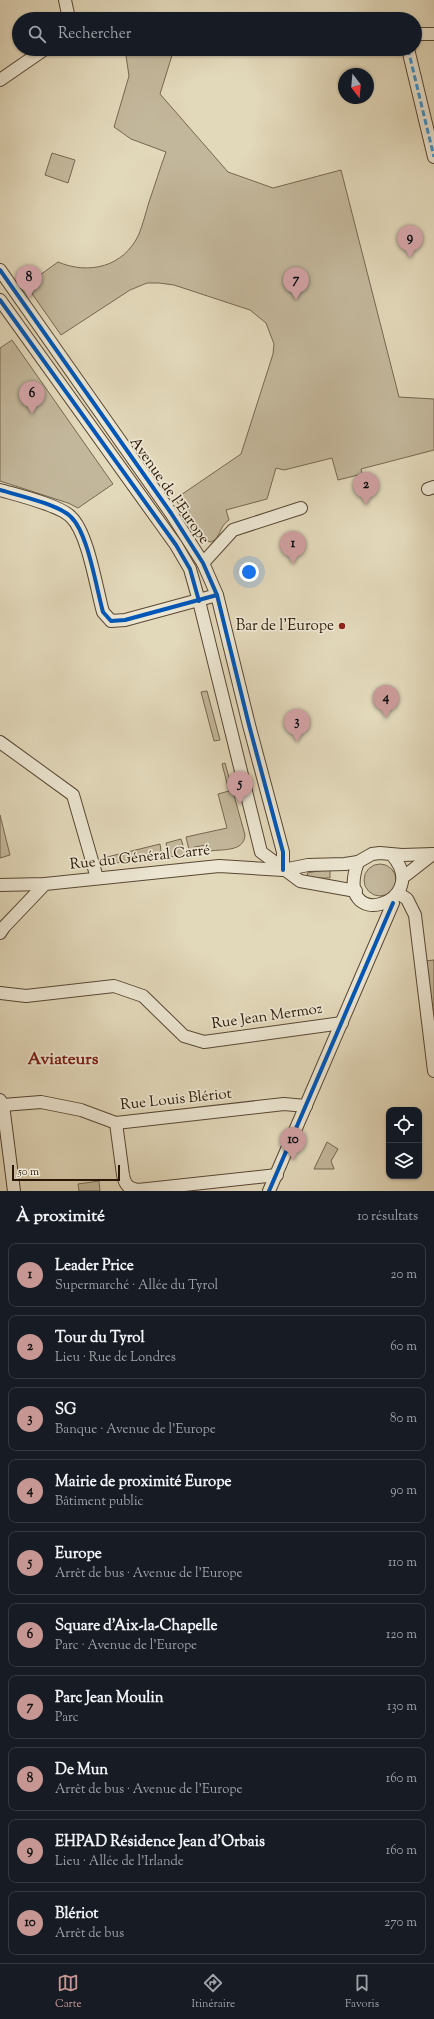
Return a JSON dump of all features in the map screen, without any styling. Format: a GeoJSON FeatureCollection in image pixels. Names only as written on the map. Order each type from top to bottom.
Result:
{"type":"FeatureCollection","features":[{"type":"Feature","properties":{"kind":"street"},"geometry":{"type":"LineString","coordinates":[[65,0],[68,12]]}},
{"type":"Feature","properties":{"kind":"street"},"geometry":{"type":"LineString","coordinates":[[422,34],[434,34]]}},
{"type":"Feature","properties":{"kind":"street"},"geometry":{"type":"LineString","coordinates":[[0,80],[35,56]]}},
{"type":"Feature","properties":{"kind":"street"},"geometry":{"type":"LineString","coordinates":[[410,56],[434,157]]}},
{"type":"Feature","properties":{"kind":"street","name":"Avenue de l'Europe"},"geometry":{"type":"LineString","coordinates":[[0,270],[171,513],[203,563],[217,595],[249,725],[283,852],[283,870]]}},
{"type":"Feature","properties":{"kind":"street","name":"Avenue de l'Europe"},"geometry":{"type":"LineString","coordinates":[[0,300],[176,545],[190,569],[261,852],[283,870]]}},
{"type":"Feature","properties":{"kind":"street"},"geometry":{"type":"LineString","coordinates":[[55,377],[68,368]]}},
{"type":"Feature","properties":{"kind":"street"},"geometry":{"type":"LineString","coordinates":[[0,490],[58,508],[71,516],[81,529],[103,612],[111,621],[125,620],[217,595]]}},
{"type":"Feature","properties":{"kind":"street"},"geometry":{"type":"LineString","coordinates":[[203,563],[233,530],[301,508]]}},
{"type":"Feature","properties":{"kind":"street"},"geometry":{"type":"LineString","coordinates":[[0,742],[73,795],[97,878]]}},
{"type":"Feature","properties":{"kind":"street"},"geometry":{"type":"LineString","coordinates":[[433,854],[372,854],[358,862],[354,879],[356,891],[365,901],[373,905],[385,905],[397,899],[407,899],[415,915],[434,1072]]}},
{"type":"Feature","properties":{"kind":"street"},"geometry":{"type":"LineString","coordinates":[[406,875],[433,854]]}},
{"type":"Feature","properties":{"kind":"street"},"geometry":{"type":"LineString","coordinates":[[269,1191],[381,930],[406,883],[404,867],[392,855]]}},
{"type":"Feature","properties":{"kind":"street","name":"Rue du Général Carré"},"geometry":{"type":"LineString","coordinates":[[0,885],[45,884],[219,866],[283,870],[308,865],[345,864],[358,862]]}},
{"type":"Feature","properties":{"kind":"street","name":"Rue du Général Carré"},"geometry":{"type":"LineString","coordinates":[[283,870],[300,881],[356,891]]}},
{"type":"Feature","properties":{"kind":"street"},"geometry":{"type":"LineString","coordinates":[[0,933],[45,884]]}},
{"type":"Feature","properties":{"kind":"street"},"geometry":{"type":"LineString","coordinates":[[373,905],[380,918],[381,930]]}},
{"type":"Feature","properties":{"kind":"street","name":"Rue Jean Mermoz"},"geometry":{"type":"LineString","coordinates":[[0,993],[26,996],[114,986],[143,996],[184,1036],[204,1042],[342,1023]]}},
{"type":"Feature","properties":{"kind":"street"},"geometry":{"type":"LineString","coordinates":[[2,1102],[6,1172],[14,1191]]}},
{"type":"Feature","properties":{"kind":"street","name":"Rue Louis Blériot"},"geometry":{"type":"LineString","coordinates":[[2,1102],[41,1102],[81,1110],[116,1123],[284,1104],[306,1106]]}},
{"type":"Feature","properties":{"kind":"street"},"geometry":{"type":"LineString","coordinates":[[116,1123],[123,1175],[125,1184],[130,1188],[138,1190],[277,1175]]}},
{"type":"Feature","properties":{"kind":"shaded area"},"geometry":{"type":"Polygon","coordinates":[[[126,56],[172,56],[160,94],[228,172],[273,188],[341,170],[399,397],[434,399],[434,450],[361,469],[362,474],[338,480],[332,458],[284,470],[276,468],[267,499],[226,510],[229,520],[223,525],[217,538],[211,542],[204,540],[175,499],[241,454],[273,354],[274,344],[266,323],[250,310],[174,285],[147,283],[130,290],[61,335],[26,285],[58,262],[70,266],[93,268],[115,261],[132,245],[139,234],[166,152],[131,139],[114,127],[129,76],[126,56]]]}},
{"type":"Feature","properties":{"kind":"shaded area"},"geometry":{"type":"Polygon","coordinates":[[[52,153],[75,160],[68,183],[45,175],[52,153]]]}},
{"type":"Feature","properties":{"kind":"shaded area"},"geometry":{"type":"Polygon","coordinates":[[[12,340],[113,484],[78,508],[68,503],[0,481],[0,348],[12,340]]]}},
{"type":"Feature","properties":{"kind":"shaded area"},"geometry":{"type":"Polygon","coordinates":[[[207,691],[220,740],[214,741],[201,692],[207,691]]]}},
{"type":"Feature","properties":{"kind":"shaded area"},"geometry":{"type":"Polygon","coordinates":[[[225,763],[245,835],[244,840],[237,847],[227,850],[210,851],[208,845],[194,847],[196,854],[190,854],[186,837],[227,828],[218,794],[229,791],[222,764],[225,763]]]}},
{"type":"Feature","properties":{"kind":"shaded area"},"geometry":{"type":"Polygon","coordinates":[[[0,815],[10,855],[0,858],[0,815]]]}},
{"type":"Feature","properties":{"kind":"shaded area"},"geometry":{"type":"Polygon","coordinates":[[[181,839],[186,855],[169,857],[166,843],[181,839]]]}},
{"type":"Feature","properties":{"kind":"shaded area"},"geometry":{"type":"Polygon","coordinates":[[[160,844],[162,858],[106,864],[103,861],[103,858],[160,844]]]}},
{"type":"Feature","properties":{"kind":"shaded area"},"geometry":{"type":"Polygon","coordinates":[[[380,864],[391,869],[396,880],[391,891],[380,896],[369,891],[364,880],[369,869],[380,864]]]}},
{"type":"Feature","properties":{"kind":"shaded area"},"geometry":{"type":"Polygon","coordinates":[[[330,869],[330,878],[312,878],[308,876],[307,873],[330,869]]]}},
{"type":"Feature","properties":{"kind":"shaded area"},"geometry":{"type":"Polygon","coordinates":[[[434,960],[434,1030],[425,961],[434,960]]]}},
{"type":"Feature","properties":{"kind":"shaded area"},"geometry":{"type":"Polygon","coordinates":[[[327,1142],[338,1149],[331,1161],[334,1169],[314,1169],[327,1142]]]}},
{"type":"Feature","properties":{"kind":"shaded area"},"geometry":{"type":"Polygon","coordinates":[[[99,1181],[100,1191],[79,1191],[78,1184],[99,1181]]]}},
{"type":"Feature","properties":{"kind":"marked path"},"geometry":{"type":"LineString","coordinates":[[410,56],[434,157]]}},
{"type":"Feature","properties":{"kind":"cycle path"},"geometry":{"type":"LineString","coordinates":[[0,270],[171,513],[203,563],[217,595],[249,725],[283,852],[283,870]]}},
{"type":"Feature","properties":{"kind":"cycle path"},"geometry":{"type":"LineString","coordinates":[[0,300],[176,545],[190,569],[199,601]]}},
{"type":"Feature","properties":{"kind":"cycle path"},"geometry":{"type":"LineString","coordinates":[[0,490],[58,508],[71,517],[77,525],[87,547],[103,612],[111,621],[125,620],[217,595]]}},
{"type":"Feature","properties":{"kind":"cycle path"},"geometry":{"type":"LineString","coordinates":[[269,1191],[393,903]]}},
{"type":"Feature","properties":{"kind":"place","name":"EHPAD Résidence Jean d'Orbais"},"geometry":{"type":"Point","coordinates":[410,258]}},
{"type":"Feature","properties":{"kind":"place","name":"De Mun"},"geometry":{"type":"Point","coordinates":[29,298]}},
{"type":"Feature","properties":{"kind":"place","name":"Parc Jean Moulin"},"geometry":{"type":"Point","coordinates":[296,300]}},
{"type":"Feature","properties":{"kind":"place","name":"Square d’Aix-la-Chapelle"},"geometry":{"type":"Point","coordinates":[32,414]}},
{"type":"Feature","properties":{"kind":"place","name":"Tour du Tyrol"},"geometry":{"type":"Point","coordinates":[366,505]}},
{"type":"Feature","properties":{"kind":"place","name":"Leader Price"},"geometry":{"type":"Point","coordinates":[293,564]}},
{"type":"Feature","properties":{"kind":"place","name":"Bar de l'Europe"},"geometry":{"type":"Point","coordinates":[342,626]}},
{"type":"Feature","properties":{"kind":"place","name":"Mairie de proximité Europe"},"geometry":{"type":"Point","coordinates":[386,718]}},
{"type":"Feature","properties":{"kind":"place","name":"SG"},"geometry":{"type":"Point","coordinates":[297,742]}},
{"type":"Feature","properties":{"kind":"place","name":"Europe"},"geometry":{"type":"Point","coordinates":[240,804]}},
{"type":"Feature","properties":{"kind":"place","name":"Blériot"},"geometry":{"type":"Point","coordinates":[293,1160]}},
{"type":"Feature","properties":{"kind":"district","name":"Aviateurs"},"geometry":{"type":"Point","coordinates":[63,1060]}}]}
